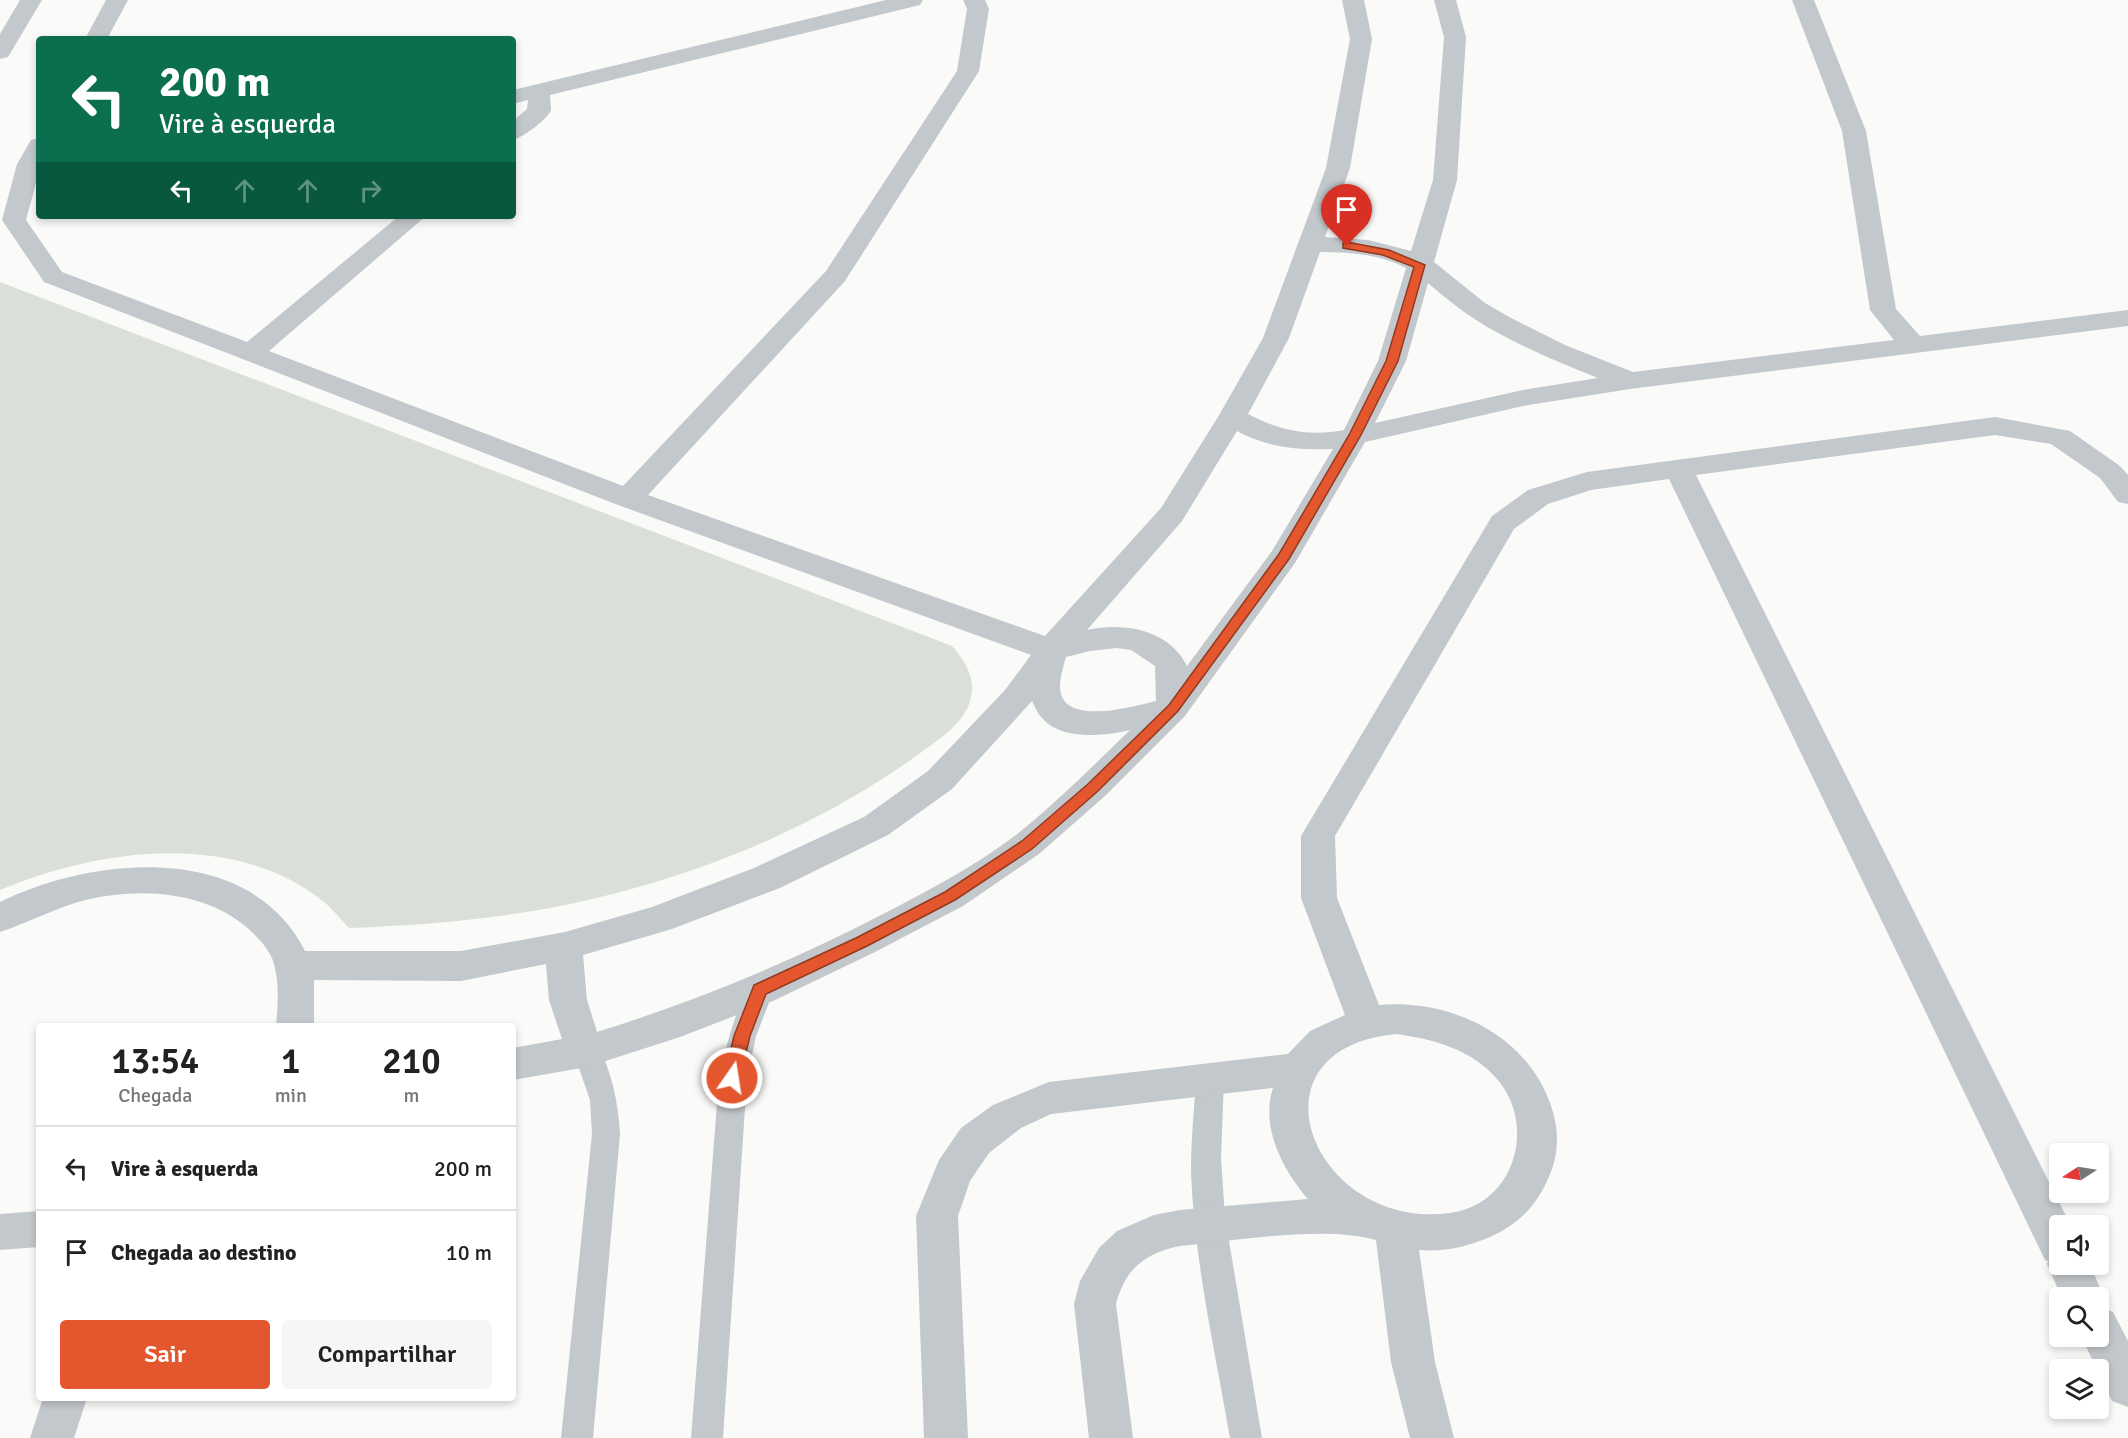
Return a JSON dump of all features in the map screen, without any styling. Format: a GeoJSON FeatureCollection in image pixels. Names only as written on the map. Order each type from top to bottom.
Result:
{"type":"FeatureCollection","features":[{"type":"Feature","properties":{"kind":"street"},"geometry":{"type":"LineString","coordinates":[[0,52],[31,0]]}},
{"type":"Feature","properties":{"kind":"street"},"geometry":{"type":"LineString","coordinates":[[98,36],[117,0]]}},
{"type":"Feature","properties":{"kind":"street"},"geometry":{"type":"LineString","coordinates":[[516,96],[912,0]]}},
{"type":"Feature","properties":{"kind":"street"},"geometry":{"type":"LineString","coordinates":[[628,498],[836,276],[968,71],[978,9],[974,0]]}},
{"type":"Feature","properties":{"kind":"street"},"geometry":{"type":"LineString","coordinates":[[293,966],[357,964],[461,966],[565,946],[659,919],[756,882],[876,826],[940,780],[1017,698],[1051,650],[1172,514],[1232,417],[1276,338],[1338,168],[1361,39],[1353,0]]}},
{"type":"Feature","properties":{"kind":"street"},"geometry":{"type":"LineString","coordinates":[[516,1063],[587,1051],[667,1026],[760,990],[862,942],[950,896],[1027,845],[1093,787],[1173,708],[1284,556],[1355,435],[1392,361],[1445,180],[1455,37],[1445,0]]}},
{"type":"Feature","properties":{"kind":"street"},"geometry":{"type":"LineString","coordinates":[[1803,0],[1854,131],[1883,310],[1913,345]]}},
{"type":"Feature","properties":{"kind":"street"},"geometry":{"type":"LineString","coordinates":[[516,130],[539,111],[539,90]]}},
{"type":"Feature","properties":{"kind":"street"},"geometry":{"type":"LineString","coordinates":[[36,151],[29,164],[26,216],[54,277],[628,498],[1051,650],[1098,638],[1115,637],[1148,645],[1161,653],[1171,664],[1173,708]]}},
{"type":"Feature","properties":{"kind":"street"},"geometry":{"type":"LineString","coordinates":[[250,353],[410,219]]}},
{"type":"Feature","properties":{"kind":"street"},"geometry":{"type":"LineString","coordinates":[[1310,245],[1366,248],[1385,252],[1420,265],[1484,314],[1564,354],[1630,381]]}},
{"type":"Feature","properties":{"kind":"street"},"geometry":{"type":"LineString","coordinates":[[1232,417],[1260,432],[1297,441],[1336,440],[1523,398],[1630,381],[2128,318]]}},
{"type":"Feature","properties":{"kind":"street"},"geometry":{"type":"LineString","coordinates":[[1367,1022],[1319,898],[1318,836],[1503,523],[1538,497],[1587,481],[1995,426],[2060,437],[2110,472],[2128,495]]}},
{"type":"Feature","properties":{"kind":"street"},"geometry":{"type":"LineString","coordinates":[[1679,470],[2049,1224]]}},
{"type":"Feature","properties":{"kind":"street"},"geometry":{"type":"LineString","coordinates":[[1051,650],[1044,695],[1050,706],[1062,716],[1095,725],[1173,708]]}},
{"type":"Feature","properties":{"kind":"street"},"geometry":{"type":"LineString","coordinates":[[0,918],[49,897],[90,885],[130,880],[169,881],[204,887],[235,900],[261,917],[281,940],[293,966],[297,997],[295,1023]]}},
{"type":"Feature","properties":{"kind":"street"},"geometry":{"type":"LineString","coordinates":[[565,946],[563,970],[565,994],[573,1024],[587,1051]]}},
{"type":"Feature","properties":{"kind":"street"},"geometry":{"type":"LineString","coordinates":[[1111,1438],[1095,1304],[1101,1281],[1114,1261],[1132,1244],[1154,1233],[1317,1216],[1379,1223],[1430,1233],[1462,1229],[1493,1217],[1516,1199],[1532,1176],[1539,1149],[1538,1121],[1528,1094],[1511,1069],[1488,1048],[1460,1032],[1429,1023],[1397,1019],[1367,1022],[1339,1033],[1316,1048],[1298,1070],[1289,1095],[1287,1122],[1295,1150],[1310,1176],[1333,1200],[1379,1223],[1432,1438]]}},
{"type":"Feature","properties":{"kind":"street"},"geometry":{"type":"LineString","coordinates":[[946,1438],[937,1216],[945,1185],[960,1157],[982,1133],[1002,1118],[1025,1106],[1049,1098],[1298,1070]]}},
{"type":"Feature","properties":{"kind":"street"},"geometry":{"type":"LineString","coordinates":[[0,1232],[36,1228]]}},
{"type":"Feature","properties":{"kind":"street"},"geometry":{"type":"LineString","coordinates":[[2108,1347],[2128,1386]]}},
{"type":"Feature","properties":{"kind":"street"},"geometry":{"type":"LineString","coordinates":[[52,1438],[64,1401]]}},
{"type":"Feature","properties":{"kind":"lane"},"geometry":{"type":"LineString","coordinates":[[708,1438],[732,1078],[742,1036],[760,990]]}},
{"type":"Feature","properties":{"kind":"lane"},"geometry":{"type":"LineString","coordinates":[[577,1438],[606,1134],[604,1100],[587,1051]]}},
{"type":"Feature","properties":{"kind":"lane"},"geometry":{"type":"LineString","coordinates":[[1210,1080],[1206,1143],[1211,1226],[1246,1438]]}},
{"type":"Feature","properties":{"kind":"shaded area"},"geometry":{"type":"Polygon","coordinates":[[[0,282],[952,646],[970,674],[972,690],[968,707],[953,728],[919,754],[882,779],[803,824],[763,843],[678,875],[562,906],[471,920],[349,928],[324,902],[288,879],[249,864],[208,855],[165,853],[79,864],[0,890],[0,282]]]}},
{"type":"Feature","properties":{"kind":"route"},"geometry":{"type":"LineString","coordinates":[[732,1078],[742,1036],[760,990],[862,942],[950,896],[1027,845],[1093,787],[1173,708],[1284,556],[1355,435],[1392,361],[1420,265],[1385,252],[1347,246]]}}]}
